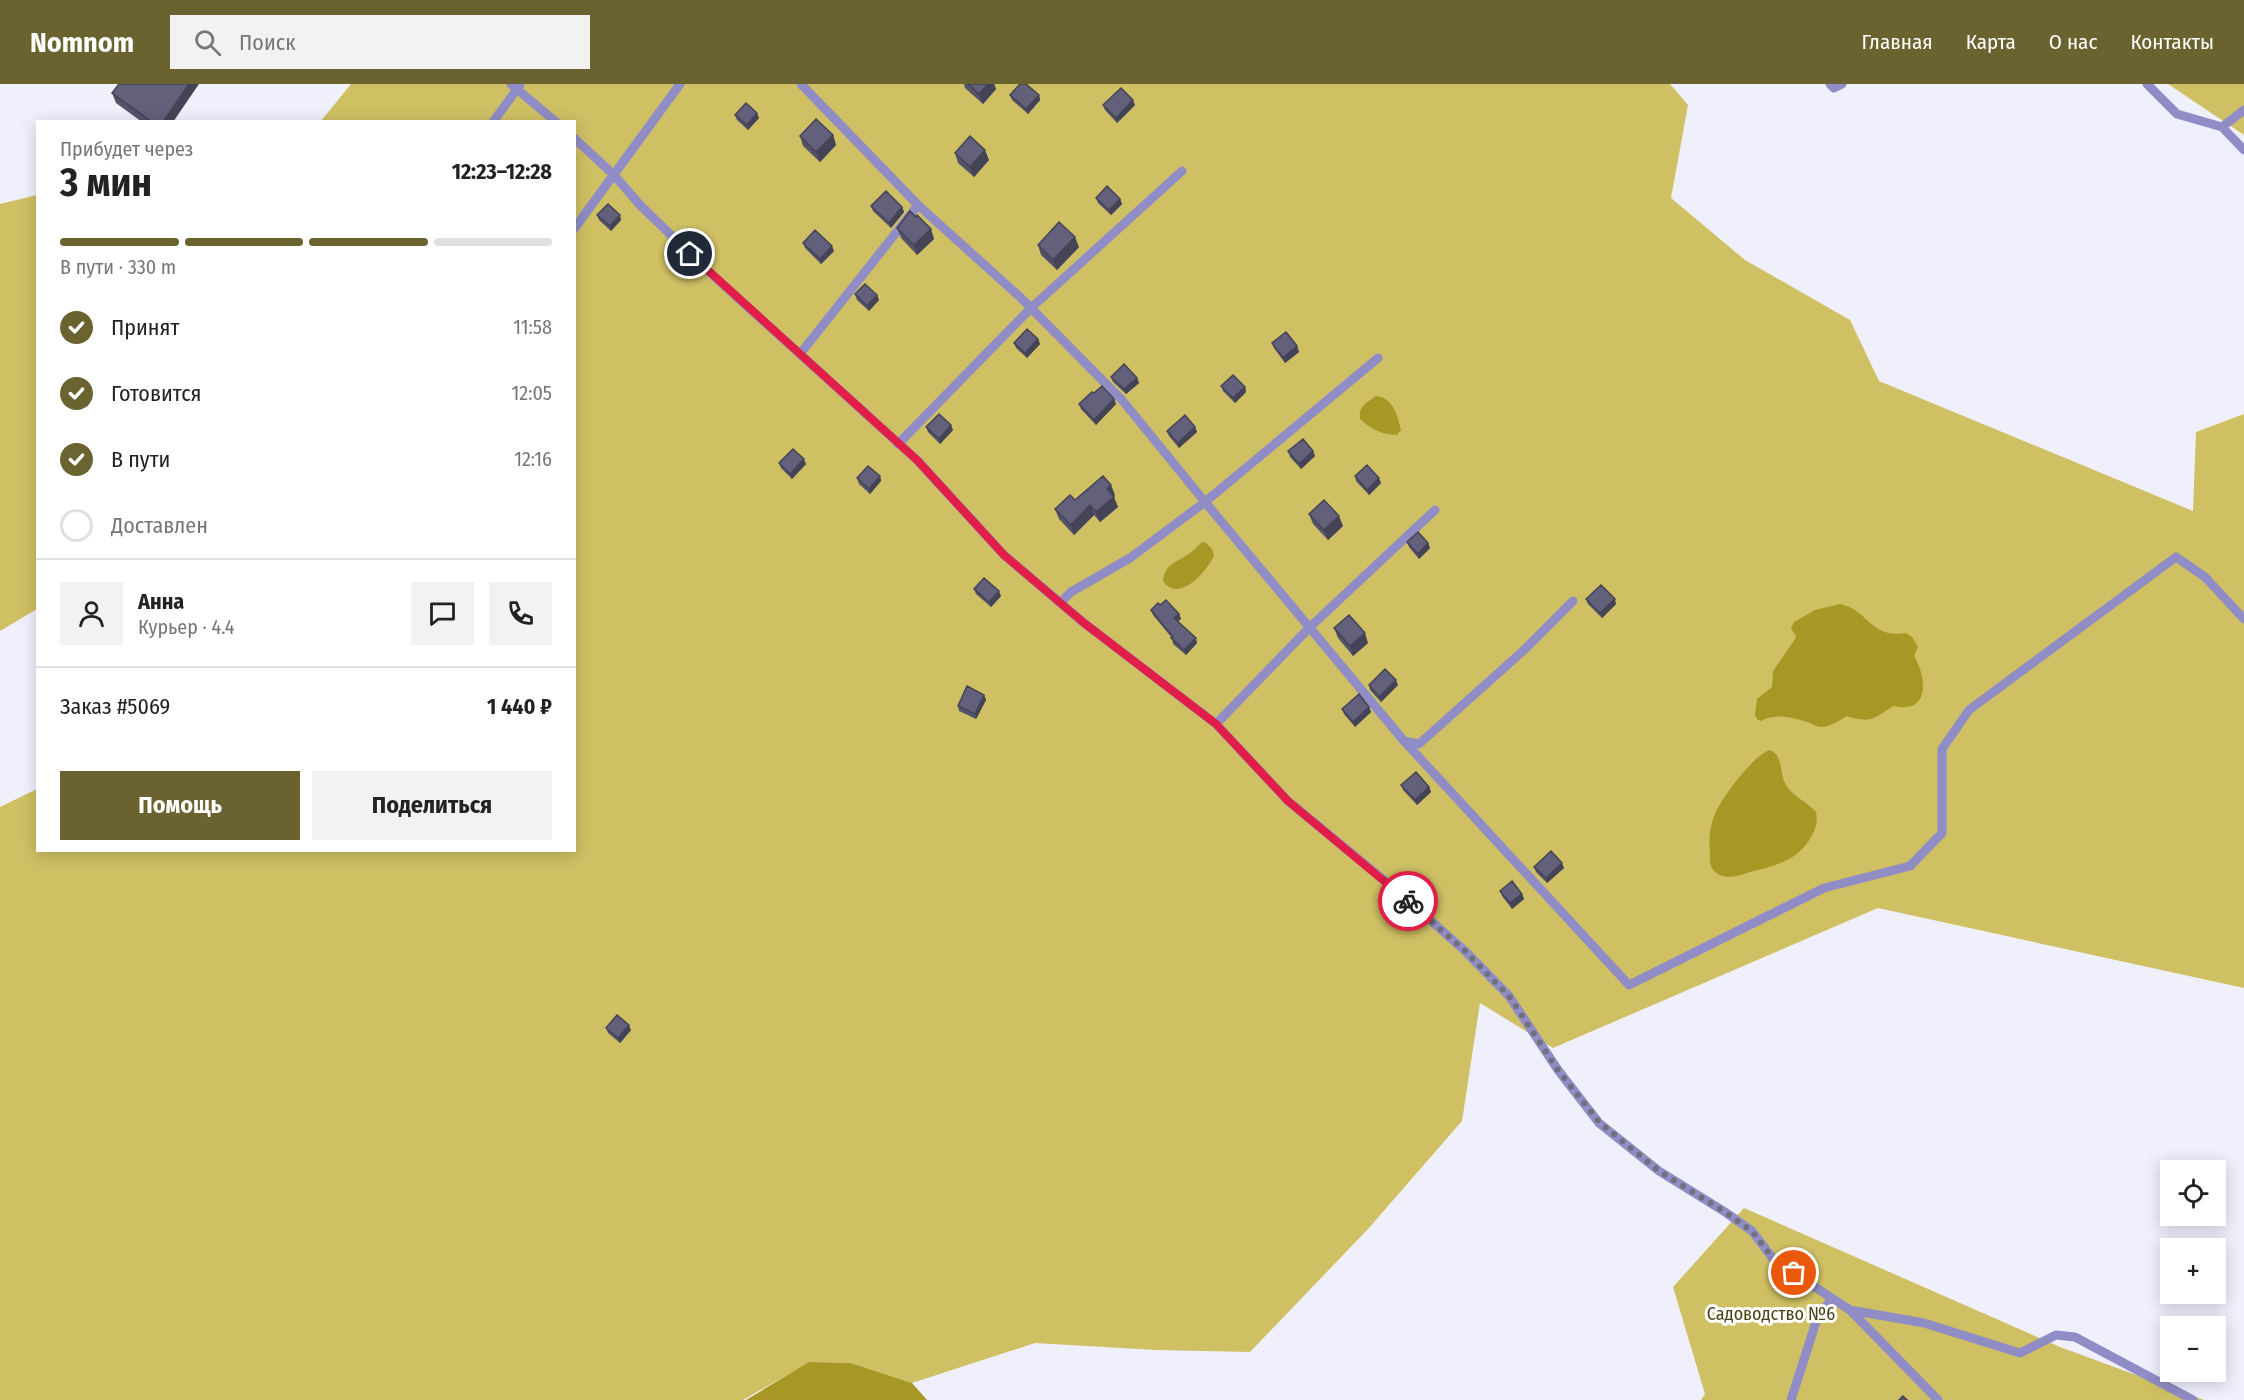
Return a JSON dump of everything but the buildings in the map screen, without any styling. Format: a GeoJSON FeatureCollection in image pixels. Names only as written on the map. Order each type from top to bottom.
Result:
{"type":"FeatureCollection","features":[{"type":"Feature","properties":{"kind":"lane"},"geometry":{"type":"LineString","coordinates":[[576,226],[680,84]]}},
{"type":"Feature","properties":{"kind":"lane"},"geometry":{"type":"LineString","coordinates":[[801,84],[918,205],[1031,308],[1122,400],[1404,741],[1629,985],[1824,888],[1910,866],[1942,833],[1942,749],[1968,710],[2176,557],[2205,578],[2244,619]]}},
{"type":"Feature","properties":{"kind":"lane"},"geometry":{"type":"LineString","coordinates":[[1830,84],[1834,88],[1842,84]]}},
{"type":"Feature","properties":{"kind":"lane"},"geometry":{"type":"LineString","coordinates":[[2147,84],[2177,114],[2222,127],[2244,150]]}},
{"type":"Feature","properties":{"kind":"lane"},"geometry":{"type":"LineString","coordinates":[[494,120],[516,85],[554,120]]}},
{"type":"Feature","properties":{"kind":"lane"},"geometry":{"type":"LineString","coordinates":[[2222,127],[2244,110]]}},
{"type":"Feature","properties":{"kind":"lane"},"geometry":{"type":"LineString","coordinates":[[576,140],[614,175],[640,205],[707,270],[917,460],[1004,555],[1060,603],[1216,724],[1288,801],[1410,902],[1465,951],[1509,996],[1558,1070],[1599,1122],[1659,1171],[1752,1231],[1774,1260],[1851,1310],[1938,1400]]}},
{"type":"Feature","properties":{"kind":"lane"},"geometry":{"type":"LineString","coordinates":[[898,444],[1031,308],[1182,171]]}},
{"type":"Feature","properties":{"kind":"lane"},"geometry":{"type":"LineString","coordinates":[[800,354],[918,205]]}},
{"type":"Feature","properties":{"kind":"lane"},"geometry":{"type":"LineString","coordinates":[[1060,603],[1071,592],[1130,558],[1205,502],[1378,358]]}},
{"type":"Feature","properties":{"kind":"lane"},"geometry":{"type":"LineString","coordinates":[[1216,724],[1309,628],[1435,510]]}},
{"type":"Feature","properties":{"kind":"lane"},"geometry":{"type":"LineString","coordinates":[[1404,741],[1419,744],[1524,650],[1573,601]]}},
{"type":"Feature","properties":{"kind":"lane"},"geometry":{"type":"LineString","coordinates":[[1791,1400],[1817,1319],[1832,1298]]}},
{"type":"Feature","properties":{"kind":"lane"},"geometry":{"type":"LineString","coordinates":[[1851,1310],[1924,1323],[2020,1353],[2056,1335],[2075,1337],[2193,1400]]}},
{"type":"Feature","properties":{"kind":"green space"},"geometry":{"type":"Polygon","coordinates":[[[351,84],[1670,84],[1688,105],[1671,198],[1745,260],[1850,320],[1879,381],[2193,511],[2196,432],[2244,414],[2244,988],[1878,908],[1553,1048],[1480,1003],[1462,1121],[1368,1229],[1250,1352],[1156,1350],[1035,1343],[912,1383],[851,1363],[810,1362],[743,1400],[0,1400],[0,807],[36,789],[36,852],[576,852],[576,120],[322,120],[351,84]]]}},
{"type":"Feature","properties":{"kind":"green space"},"geometry":{"type":"Polygon","coordinates":[[[2168,84],[2244,84],[2244,135],[2168,84]]]}},
{"type":"Feature","properties":{"kind":"green space"},"geometry":{"type":"Polygon","coordinates":[[[36,195],[36,610],[0,631],[0,204],[36,195]]]}},
{"type":"Feature","properties":{"kind":"green space","name":"Садоводство №6"},"geometry":{"type":"Polygon","coordinates":[[[1744,1208],[2060,1347],[2204,1400],[1701,1400],[1705,1394],[1673,1287],[1744,1208]]]}},
{"type":"Feature","properties":{"kind":"shaded area"},"geometry":{"type":"Polygon","coordinates":[[[1376,396],[1387,400],[1394,408],[1401,430],[1397,435],[1377,431],[1360,419],[1362,408],[1376,396]]]}},
{"type":"Feature","properties":{"kind":"shaded area"},"geometry":{"type":"Polygon","coordinates":[[[1202,542],[1212,549],[1214,556],[1205,570],[1192,583],[1184,587],[1177,589],[1169,587],[1163,581],[1166,570],[1202,542]]]}},
{"type":"Feature","properties":{"kind":"shaded area"},"geometry":{"type":"Polygon","coordinates":[[[1840,604],[1850,607],[1885,632],[1906,633],[1912,637],[1918,647],[1914,656],[1923,683],[1920,700],[1906,707],[1894,706],[1872,719],[1862,720],[1847,716],[1824,727],[1790,717],[1772,717],[1761,721],[1757,719],[1755,715],[1757,699],[1772,687],[1773,671],[1795,639],[1796,636],[1791,629],[1794,622],[1815,610],[1840,604]]]}},
{"type":"Feature","properties":{"kind":"shaded area"},"geometry":{"type":"Polygon","coordinates":[[[1770,750],[1779,760],[1787,787],[1816,812],[1817,822],[1814,831],[1806,845],[1787,860],[1739,875],[1729,877],[1719,875],[1712,868],[1709,842],[1716,812],[1746,769],[1763,753],[1770,750]]]}},
{"type":"Feature","properties":{"kind":"shaded area"},"geometry":{"type":"Polygon","coordinates":[[[809,1362],[851,1363],[912,1383],[927,1400],[746,1400],[809,1362]]]}},
{"type":"Feature","properties":{"kind":"way so far"},"geometry":{"type":"LineString","coordinates":[[1408,901],[1465,951],[1509,996],[1558,1070],[1599,1122],[1659,1171],[1752,1231],[1774,1260],[1794,1273]]}},
{"type":"Feature","properties":{"kind":"route"},"geometry":{"type":"LineString","coordinates":[[690,254],[917,460],[1004,555],[1084,623],[1216,724],[1288,801],[1408,901]]}}]}
